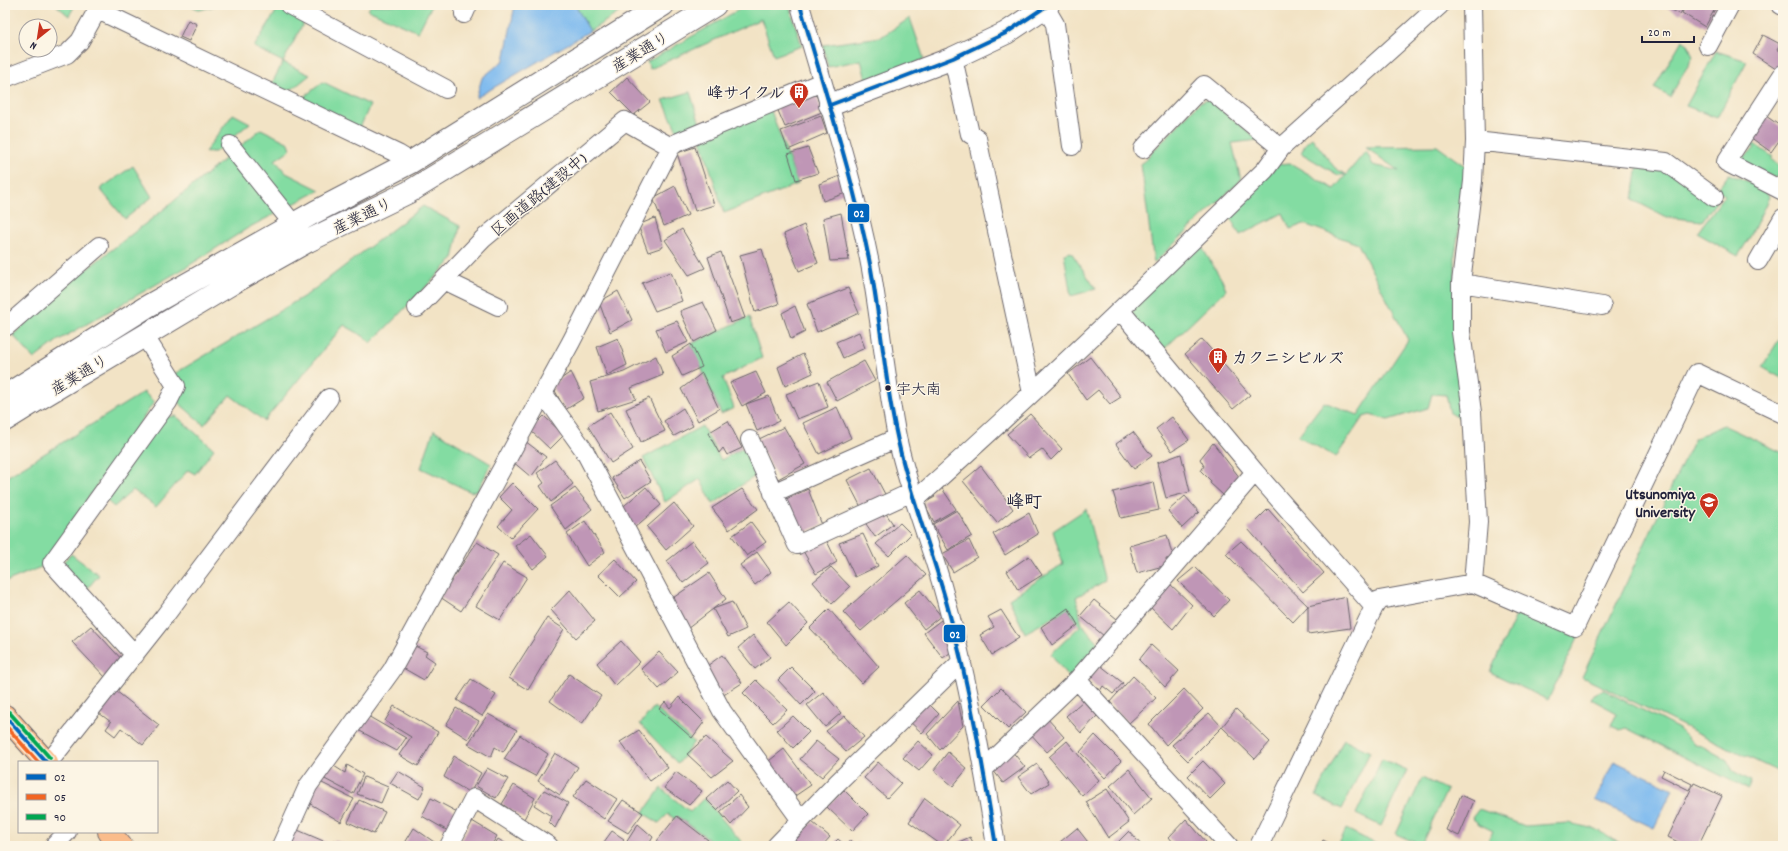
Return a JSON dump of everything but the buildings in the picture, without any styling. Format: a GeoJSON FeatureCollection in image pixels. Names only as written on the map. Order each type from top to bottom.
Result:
{"type":"FeatureCollection","features":[{"type":"Feature","properties":{"kind":"highway"},"geometry":{"type":"LineString","coordinates":[[8,726],[45,761]]}},
{"type":"Feature","properties":{"kind":"highway"},"geometry":{"type":"LineString","coordinates":[[110,833],[121,846]]}},
{"type":"Feature","properties":{"kind":"street"},"geometry":{"type":"LineString","coordinates":[[289,5],[446,89]]}},
{"type":"Feature","properties":{"kind":"street","name":"産業通り"},"geometry":{"type":"LineString","coordinates":[[5,396],[148,306],[294,224],[411,162],[663,5]]}},
{"type":"Feature","properties":{"kind":"street","name":"産業通り"},"geometry":{"type":"LineString","coordinates":[[5,420],[230,284],[308,242],[408,192],[715,5]]}},
{"type":"Feature","properties":{"kind":"street"},"geometry":{"type":"LineString","coordinates":[[800,5],[830,105],[855,200],[871,269],[897,438],[941,582],[962,661],[984,769],[996,846]]}},
{"type":"Feature","properties":{"kind":"street"},"geometry":{"type":"LineString","coordinates":[[750,440],[797,545],[914,496],[1032,393],[1265,170],[1281,148],[1440,5]]}},
{"type":"Feature","properties":{"kind":"street"},"geometry":{"type":"LineString","coordinates":[[1472,5],[1475,141],[1473,181],[1461,283],[1461,332],[1472,412],[1478,522],[1473,583]]}},
{"type":"Feature","properties":{"kind":"street"},"geometry":{"type":"LineString","coordinates":[[1708,46],[1730,5]]}},
{"type":"Feature","properties":{"kind":"street"},"geometry":{"type":"LineString","coordinates":[[830,105],[953,58],[1006,33],[1046,6],[1055,24],[1072,146]]}},
{"type":"Feature","properties":{"kind":"street"},"geometry":{"type":"LineString","coordinates":[[5,78],[67,54],[80,41],[99,7],[398,154],[411,162]]}},
{"type":"Feature","properties":{"kind":"street"},"geometry":{"type":"LineString","coordinates":[[953,58],[970,134],[977,138],[1032,393]]}},
{"type":"Feature","properties":{"kind":"street"},"geometry":{"type":"LineString","coordinates":[[1783,74],[1726,162],[1783,191]]}},
{"type":"Feature","properties":{"kind":"street"},"geometry":{"type":"LineString","coordinates":[[281,846],[308,786],[392,670],[543,393],[671,147],[676,143],[822,82]]}},
{"type":"Feature","properties":{"kind":"street"},"geometry":{"type":"LineString","coordinates":[[1143,149],[1204,86],[1281,148]]}},
{"type":"Feature","properties":{"kind":"street","name":"区画道路(建設中)"},"geometry":{"type":"LineString","coordinates":[[418,308],[482,240],[625,121],[671,147]]}},
{"type":"Feature","properties":{"kind":"street"},"geometry":{"type":"LineString","coordinates":[[1475,141],[1666,162],[1714,197]]}},
{"type":"Feature","properties":{"kind":"street"},"geometry":{"type":"LineString","coordinates":[[230,145],[308,242]]}},
{"type":"Feature","properties":{"kind":"street"},"geometry":{"type":"LineString","coordinates":[[1758,261],[1783,218]]}},
{"type":"Feature","properties":{"kind":"street"},"geometry":{"type":"LineString","coordinates":[[5,325],[7,326],[99,246]]}},
{"type":"Feature","properties":{"kind":"street"},"geometry":{"type":"LineString","coordinates":[[444,280],[498,306]]}},
{"type":"Feature","properties":{"kind":"street"},"geometry":{"type":"LineString","coordinates":[[1461,283],[1602,306]]}},
{"type":"Feature","properties":{"kind":"street"},"geometry":{"type":"LineString","coordinates":[[1120,310],[1255,472],[1374,607]]}},
{"type":"Feature","properties":{"kind":"street"},"geometry":{"type":"LineString","coordinates":[[135,654],[52,563],[168,402],[176,386],[144,336]]}},
{"type":"Feature","properties":{"kind":"street"},"geometry":{"type":"LineString","coordinates":[[1259,846],[1374,607],[1379,600],[1473,583],[1575,627],[1697,373],[1783,414]]}},
{"type":"Feature","properties":{"kind":"street"},"geometry":{"type":"LineString","coordinates":[[543,393],[584,450],[722,711],[800,820]]}},
{"type":"Feature","properties":{"kind":"street"},"geometry":{"type":"LineString","coordinates":[[50,761],[135,654],[329,398]]}},
{"type":"Feature","properties":{"kind":"street"},"geometry":{"type":"LineString","coordinates":[[773,493],[897,438]]}},
{"type":"Feature","properties":{"kind":"street"},"geometry":{"type":"LineString","coordinates":[[984,769],[1077,680],[1255,472]]}},
{"type":"Feature","properties":{"kind":"street"},"geometry":{"type":"LineString","coordinates":[[776,846],[800,820],[962,661]]}},
{"type":"Feature","properties":{"kind":"street"},"geometry":{"type":"LineString","coordinates":[[1077,680],[1229,846]]}},
{"type":"Feature","properties":{"kind":"street"},"geometry":{"type":"LineString","coordinates":[[449,846],[474,798],[549,846]]}},
{"type":"Feature","properties":{"kind":"street"},"geometry":{"type":"LineString","coordinates":[[54,846],[66,833]]}},
{"type":"Feature","properties":{"kind":"green space"},"geometry":{"type":"Polygon","coordinates":[[[56,5],[75,5],[69,16],[56,5]]]}},
{"type":"Feature","properties":{"kind":"green space"},"geometry":{"type":"Polygon","coordinates":[[[190,5],[218,5],[200,10],[190,5]]]}},
{"type":"Feature","properties":{"kind":"green space"},"geometry":{"type":"Polygon","coordinates":[[[371,5],[432,5],[418,32],[368,10],[371,5]]]}},
{"type":"Feature","properties":{"kind":"green space"},"geometry":{"type":"Polygon","coordinates":[[[575,5],[631,5],[590,31],[575,5]]]}},
{"type":"Feature","properties":{"kind":"green space"},"geometry":{"type":"Polygon","coordinates":[[[747,5],[789,5],[802,46],[774,56],[761,19],[650,69],[647,62],[747,5]]]}},
{"type":"Feature","properties":{"kind":"green space"},"geometry":{"type":"Polygon","coordinates":[[[279,7],[304,22],[283,62],[254,47],[279,7]]]}},
{"type":"Feature","properties":{"kind":"green space"},"geometry":{"type":"Polygon","coordinates":[[[910,18],[924,59],[867,84],[861,60],[828,67],[823,45],[881,37],[910,18]]]}},
{"type":"Feature","properties":{"kind":"green space"},"geometry":{"type":"Polygon","coordinates":[[[1682,40],[1688,44],[1693,57],[1670,97],[1654,88],[1682,40]]]}},
{"type":"Feature","properties":{"kind":"green space"},"geometry":{"type":"Polygon","coordinates":[[[1716,51],[1747,61],[1717,118],[1686,106],[1716,51]]]}},
{"type":"Feature","properties":{"kind":"green space"},"geometry":{"type":"Polygon","coordinates":[[[283,62],[310,75],[292,89],[283,90],[271,85],[283,62]]]}},
{"type":"Feature","properties":{"kind":"green space"},"geometry":{"type":"Polygon","coordinates":[[[323,82],[370,105],[359,130],[301,99],[323,82]]]}},
{"type":"Feature","properties":{"kind":"green space"},"geometry":{"type":"Polygon","coordinates":[[[690,92],[700,124],[677,131],[663,100],[690,92]]]}},
{"type":"Feature","properties":{"kind":"green space"},"geometry":{"type":"Polygon","coordinates":[[[1209,100],[1259,140],[1232,143],[1241,180],[1154,263],[1141,164],[1200,102],[1209,100]]]}},
{"type":"Feature","properties":{"kind":"green space"},"geometry":{"type":"Polygon","coordinates":[[[770,108],[798,184],[724,213],[700,137],[770,108]]]}},
{"type":"Feature","properties":{"kind":"green space"},"geometry":{"type":"Polygon","coordinates":[[[233,114],[250,123],[215,152],[205,152],[233,114]]]}},
{"type":"Feature","properties":{"kind":"green space"},"geometry":{"type":"Polygon","coordinates":[[[261,129],[289,143],[291,149],[275,160],[286,173],[320,190],[248,228],[185,268],[57,341],[34,359],[13,335],[70,282],[163,210],[261,129]]]}},
{"type":"Feature","properties":{"kind":"green space"},"geometry":{"type":"Polygon","coordinates":[[[1312,138],[1335,168],[1346,175],[1338,175],[1301,153],[1306,143],[1312,138]]]}},
{"type":"Feature","properties":{"kind":"green space"},"geometry":{"type":"Polygon","coordinates":[[[1747,139],[1773,157],[1771,159],[1783,170],[1783,173],[1774,178],[1740,160],[1755,148],[1746,141],[1747,139]]]}},
{"type":"Feature","properties":{"kind":"green space"},"geometry":{"type":"Polygon","coordinates":[[[1437,146],[1469,169],[1455,254],[1456,335],[1467,422],[1450,413],[1446,395],[1432,394],[1428,408],[1388,420],[1370,415],[1363,417],[1336,457],[1298,436],[1324,402],[1358,415],[1408,340],[1358,244],[1304,224],[1290,229],[1283,213],[1240,235],[1227,212],[1279,164],[1290,163],[1334,189],[1366,151],[1373,165],[1399,171],[1365,147],[1437,146]]]}},
{"type":"Feature","properties":{"kind":"green space"},"geometry":{"type":"Polygon","coordinates":[[[1638,163],[1661,167],[1716,202],[1702,221],[1666,217],[1633,200],[1638,163]]]}},
{"type":"Feature","properties":{"kind":"green space"},"geometry":{"type":"Polygon","coordinates":[[[133,166],[152,197],[125,219],[100,189],[133,166]]]}},
{"type":"Feature","properties":{"kind":"green space"},"geometry":{"type":"Polygon","coordinates":[[[1729,174],[1765,188],[1769,197],[1750,237],[1738,256],[1697,233],[1725,195],[1717,190],[1729,174]]]}},
{"type":"Feature","properties":{"kind":"green space"},"geometry":{"type":"Polygon","coordinates":[[[423,206],[460,226],[453,259],[371,343],[363,336],[344,325],[264,421],[230,395],[204,425],[163,389],[164,380],[308,294],[423,206]]]}},
{"type":"Feature","properties":{"kind":"green space"},"geometry":{"type":"Polygon","coordinates":[[[1198,241],[1222,280],[1226,290],[1162,351],[1132,315],[1133,306],[1198,241]]]}},
{"type":"Feature","properties":{"kind":"green space"},"geometry":{"type":"Polygon","coordinates":[[[1071,252],[1096,289],[1071,296],[1064,254],[1071,252]]]}},
{"type":"Feature","properties":{"kind":"green space"},"geometry":{"type":"Polygon","coordinates":[[[749,317],[762,358],[723,378],[734,408],[721,414],[691,344],[749,317]]]}},
{"type":"Feature","properties":{"kind":"green space"},"geometry":{"type":"Polygon","coordinates":[[[1783,333],[1783,379],[1762,367],[1783,333]]]}},
{"type":"Feature","properties":{"kind":"green space"},"geometry":{"type":"Polygon","coordinates":[[[144,392],[154,402],[41,567],[5,582],[5,478],[144,392]]]}},
{"type":"Feature","properties":{"kind":"green space"},"geometry":{"type":"Polygon","coordinates":[[[176,416],[214,449],[195,474],[188,470],[156,507],[133,490],[114,507],[105,499],[164,417],[176,416]]]}},
{"type":"Feature","properties":{"kind":"green space"},"geometry":{"type":"Polygon","coordinates":[[[1723,425],[1783,453],[1783,774],[1582,677],[1694,439],[1723,425]]]}},
{"type":"Feature","properties":{"kind":"green space"},"geometry":{"type":"Polygon","coordinates":[[[702,426],[721,460],[751,444],[763,471],[713,504],[700,479],[665,502],[643,458],[702,426]]]}},
{"type":"Feature","properties":{"kind":"green space"},"geometry":{"type":"Polygon","coordinates":[[[434,430],[491,464],[478,490],[471,492],[421,468],[434,430]]]}},
{"type":"Feature","properties":{"kind":"green space"},"geometry":{"type":"Polygon","coordinates":[[[1086,509],[1105,581],[1076,597],[1082,624],[1099,644],[1069,678],[1051,654],[1080,626],[1068,609],[1025,633],[1009,599],[1063,564],[1053,531],[1086,509]]]}},
{"type":"Feature","properties":{"kind":"green space"},"geometry":{"type":"Polygon","coordinates":[[[71,554],[99,575],[86,590],[65,568],[64,561],[71,554]]]}},
{"type":"Feature","properties":{"kind":"green space"},"geometry":{"type":"Polygon","coordinates":[[[1520,607],[1580,633],[1548,700],[1490,672],[1520,607]]]}},
{"type":"Feature","properties":{"kind":"green space"},"geometry":{"type":"Polygon","coordinates":[[[1604,690],[1679,729],[1695,745],[1702,746],[1727,760],[1733,771],[1751,781],[1748,789],[1626,728],[1620,730],[1611,726],[1617,713],[1591,699],[1593,694],[1604,690]]]}},
{"type":"Feature","properties":{"kind":"green space"},"geometry":{"type":"Polygon","coordinates":[[[654,707],[694,742],[678,764],[640,724],[654,707]]]}},
{"type":"Feature","properties":{"kind":"green space"},"geometry":{"type":"Polygon","coordinates":[[[1344,739],[1370,752],[1342,809],[1316,796],[1344,739]]]}},
{"type":"Feature","properties":{"kind":"green space"},"geometry":{"type":"Polygon","coordinates":[[[1382,759],[1407,770],[1381,826],[1356,814],[1382,759]]]}},
{"type":"Feature","properties":{"kind":"green space"},"geometry":{"type":"Polygon","coordinates":[[[1422,778],[1447,790],[1421,845],[1396,834],[1422,778]]]}},
{"type":"Feature","properties":{"kind":"green space"},"geometry":{"type":"Polygon","coordinates":[[[661,788],[690,812],[704,798],[745,846],[721,846],[717,843],[715,846],[704,846],[709,839],[678,817],[675,819],[668,814],[659,823],[643,813],[661,788]]]}},
{"type":"Feature","properties":{"kind":"green space"},"geometry":{"type":"Polygon","coordinates":[[[1479,809],[1525,826],[1568,823],[1595,829],[1625,846],[1483,846],[1487,843],[1493,831],[1479,824],[1472,818],[1479,809]]]}},
{"type":"Feature","properties":{"kind":"green space"},"geometry":{"type":"Polygon","coordinates":[[[1346,829],[1380,846],[1338,846],[1346,829]]]}},
{"type":"Feature","properties":{"kind":"water"},"geometry":{"type":"Polygon","coordinates":[[[515,5],[575,5],[590,31],[476,98],[482,78],[504,60],[515,5]]]}},
{"type":"Feature","properties":{"kind":"water"},"geometry":{"type":"Polygon","coordinates":[[[1614,761],[1673,789],[1654,828],[1595,800],[1614,761]]]}},
{"type":"Feature","properties":{"kind":"transit line","name":"02"},"geometry":{"type":"LineString","coordinates":[[800,5],[838,136],[864,236],[875,292],[896,431],[906,474],[957,641],[976,728],[996,846]]}},
{"type":"Feature","properties":{"kind":"transit line","name":"02"},"geometry":{"type":"LineString","coordinates":[[830,105],[953,58],[1006,33],[1048,5]]}},
{"type":"Feature","properties":{"kind":"transit line","name":"90"},"geometry":{"type":"LineString","coordinates":[[9,712],[50,758]]}},
{"type":"Feature","properties":{"kind":"transit line","name":"02"},"geometry":{"type":"LineString","coordinates":[[5,716],[45,761]]}},
{"type":"Feature","properties":{"kind":"transit line","name":"05"},"geometry":{"type":"LineString","coordinates":[[5,725],[37,761]]}},
{"type":"Feature","properties":{"kind":"place","name":"峰サイクル"},"geometry":{"type":"Point","coordinates":[799,109]}},
{"type":"Feature","properties":{"kind":"place","name":"カクニシビルズ"},"geometry":{"type":"Point","coordinates":[1218,374]}},
{"type":"Feature","properties":{"kind":"place","name":"宇大南"},"geometry":{"type":"Point","coordinates":[888,388]}},
{"type":"Feature","properties":{"kind":"place","name":"Utsunomiya University"},"geometry":{"type":"Point","coordinates":[1709,519]}},
{"type":"Feature","properties":{"kind":"district","name":"峰町"},"geometry":{"type":"Point","coordinates":[1024,501]}}]}
